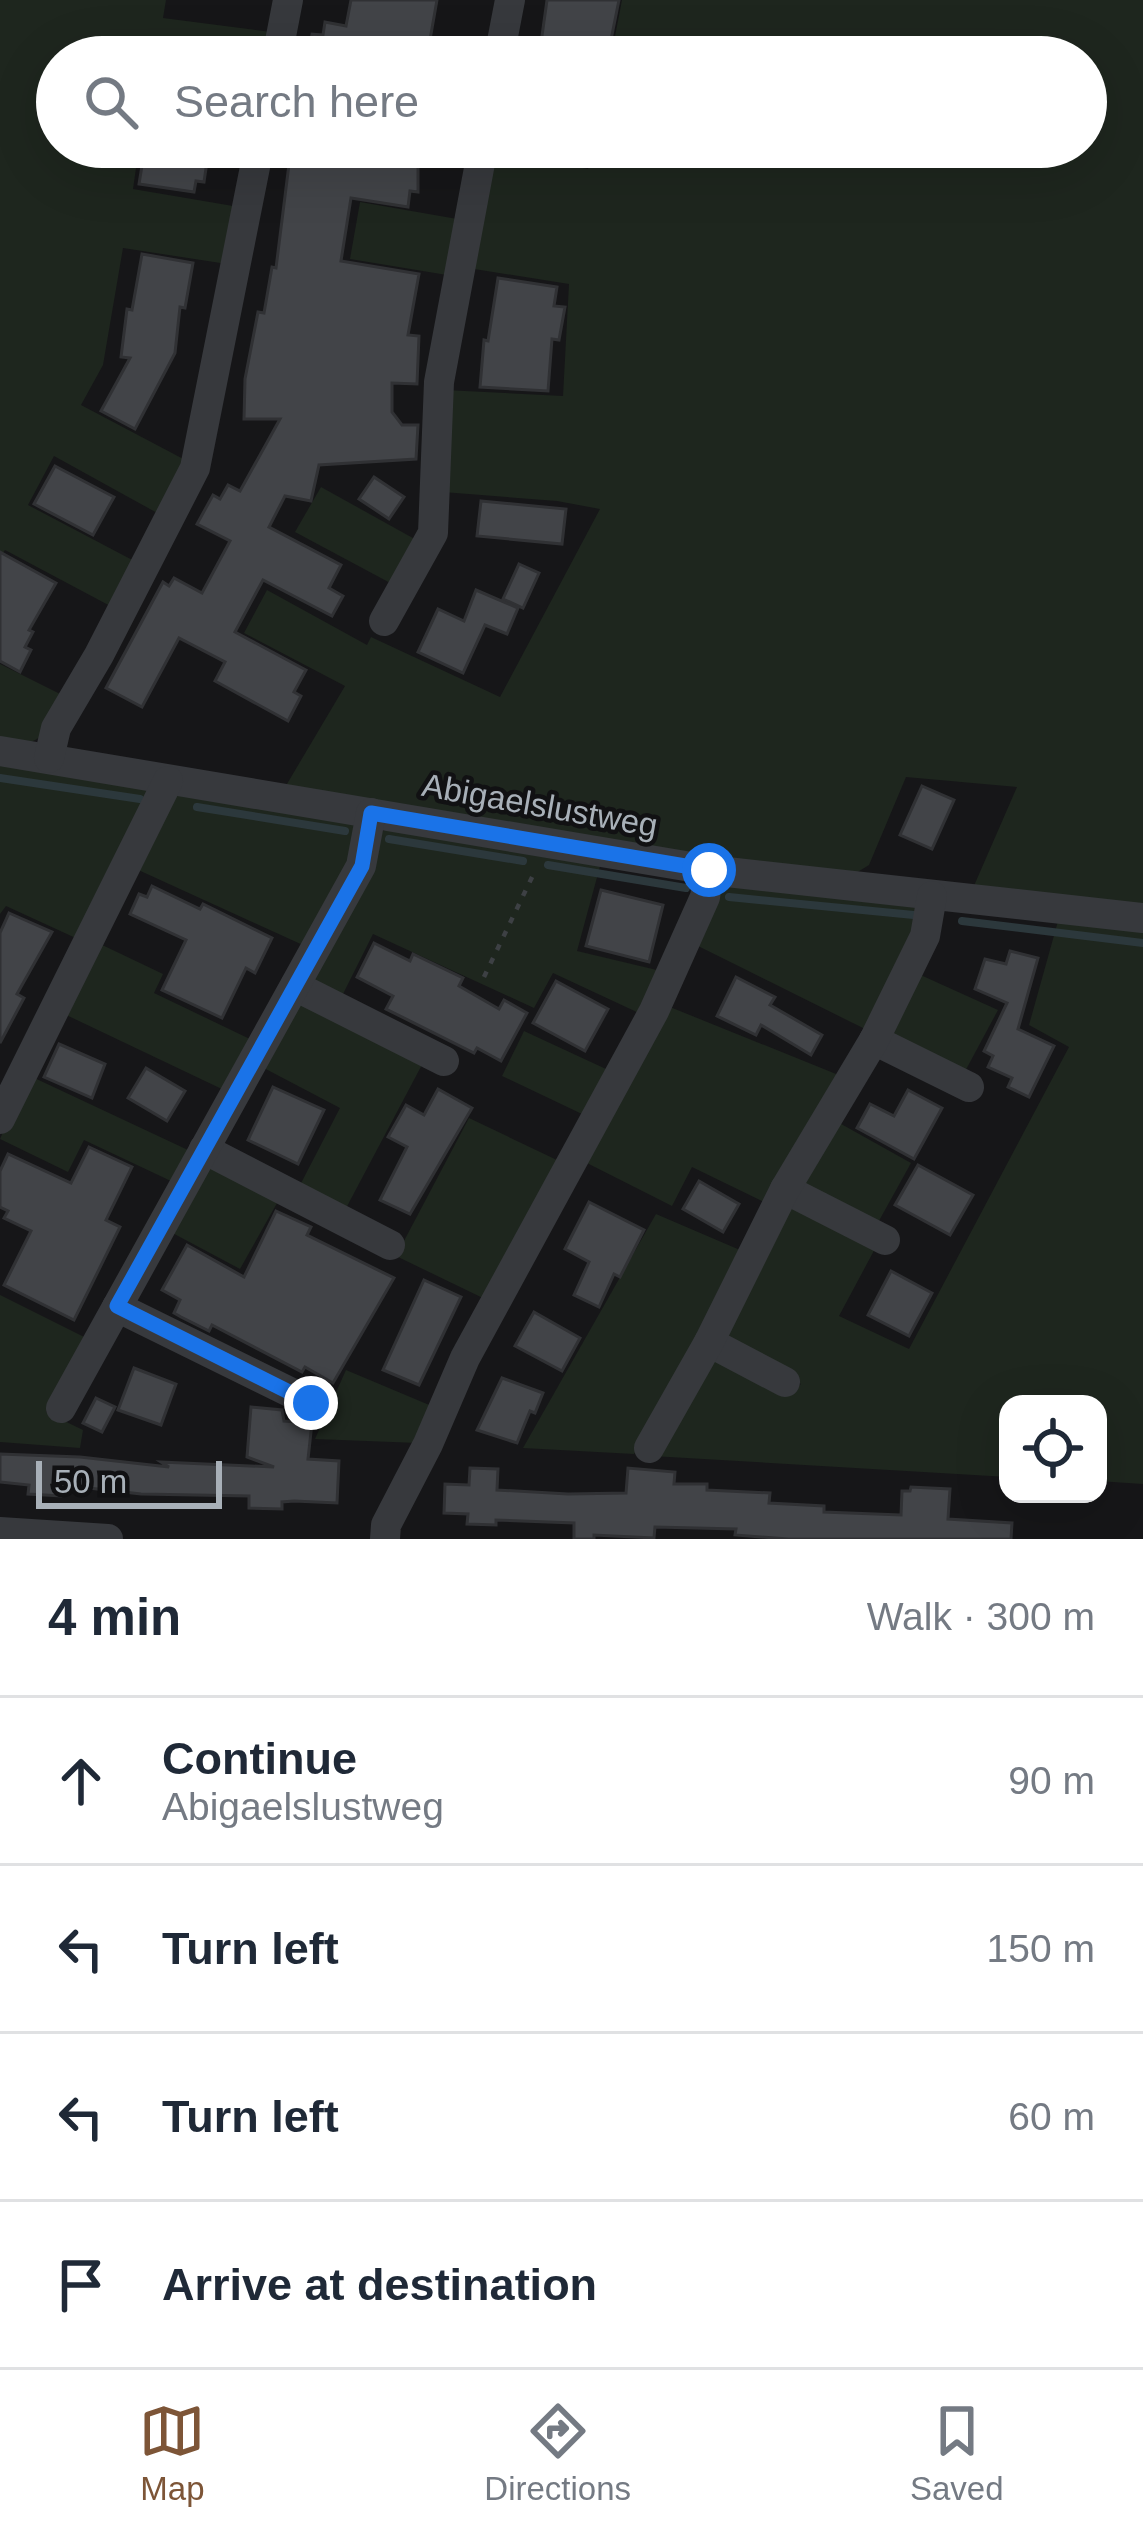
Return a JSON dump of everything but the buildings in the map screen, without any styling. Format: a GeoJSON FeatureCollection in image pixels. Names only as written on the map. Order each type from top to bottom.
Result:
{"type":"FeatureCollection","features":[{"type":"Feature","properties":{"kind":"street"},"geometry":{"type":"LineString","coordinates":[[281,36],[288,0]]}},
{"type":"Feature","properties":{"kind":"street"},"geometry":{"type":"LineString","coordinates":[[503,36],[510,0]]}},
{"type":"Feature","properties":{"kind":"street"},"geometry":{"type":"LineString","coordinates":[[49,758],[56,728],[195,468],[255,168]]}},
{"type":"Feature","properties":{"kind":"street"},"geometry":{"type":"LineString","coordinates":[[384,621],[434,533],[439,382],[479,168]]}},
{"type":"Feature","properties":{"kind":"street","name":"Abigaelslustweg"},"geometry":{"type":"LineString","coordinates":[[0,751],[709,870],[1143,918]]}},
{"type":"Feature","properties":{"kind":"street"},"geometry":{"type":"LineString","coordinates":[[0,1119],[168,781]]}},
{"type":"Feature","properties":{"kind":"street"},"geometry":{"type":"LineString","coordinates":[[61,1408],[362,866],[371,813]]}},
{"type":"Feature","properties":{"kind":"street"},"geometry":{"type":"LineString","coordinates":[[385,1539],[386,1526],[465,1358],[654,1011],[705,898],[709,870]]}},
{"type":"Feature","properties":{"kind":"street"},"geometry":{"type":"LineString","coordinates":[[649,1448],[709,1342],[785,1189],[874,1040],[925,936],[932,896]]}},
{"type":"Feature","properties":{"kind":"street"},"geometry":{"type":"LineString","coordinates":[[295,986],[445,1061]]}},
{"type":"Feature","properties":{"kind":"street"},"geometry":{"type":"LineString","coordinates":[[874,1040],[969,1087]]}},
{"type":"Feature","properties":{"kind":"street"},"geometry":{"type":"LineString","coordinates":[[204,1149],[391,1245]]}},
{"type":"Feature","properties":{"kind":"street"},"geometry":{"type":"LineString","coordinates":[[785,1189],[885,1240]]}},
{"type":"Feature","properties":{"kind":"street"},"geometry":{"type":"LineString","coordinates":[[117,1306],[311,1403]]}},
{"type":"Feature","properties":{"kind":"street"},"geometry":{"type":"LineString","coordinates":[[709,1342],[785,1382]]}},
{"type":"Feature","properties":{"kind":"street"},"geometry":{"type":"LineString","coordinates":[[0,1532],[108,1539]]}},
{"type":"Feature","properties":{"kind":"path"},"geometry":{"type":"LineString","coordinates":[[484,977],[534,875],[538,841]]}},
{"type":"Feature","properties":{"kind":"shaded area"},"geometry":{"type":"Polygon","coordinates":[[[0,0],[166,0],[163,18],[271,32],[270,36],[36,36],[36,168],[136,168],[133,189],[239,207],[227,264],[123,248],[103,365],[81,405],[189,462],[159,514],[54,456],[28,505],[138,563],[114,608],[5,550],[0,557],[0,0]]]}},
{"type":"Feature","properties":{"kind":"shaded area"},"geometry":{"type":"Polygon","coordinates":[[[622,0],[1143,0],[1143,907],[973,888],[1017,787],[906,777],[869,865],[856,873],[792,873],[284,789],[345,686],[244,633],[267,590],[367,645],[371,637],[500,697],[600,509],[443,492],[445,390],[563,396],[569,284],[468,268],[485,168],[1107,168],[1107,36],[615,36],[622,0]]]}},
{"type":"Feature","properties":{"kind":"shaded area"},"geometry":{"type":"Polygon","coordinates":[[[360,202],[463,220],[453,276],[350,259],[360,202]]]}},
{"type":"Feature","properties":{"kind":"shaded area"},"geometry":{"type":"Polygon","coordinates":[[[321,487],[420,542],[394,585],[295,532],[321,487]]]}},
{"type":"Feature","properties":{"kind":"shaded area"},"geometry":{"type":"Polygon","coordinates":[[[0,664],[64,696],[48,728],[35,740],[0,744],[0,664]]]}},
{"type":"Feature","properties":{"kind":"shaded area"},"geometry":{"type":"Polygon","coordinates":[[[0,759],[155,784],[80,940],[6,906],[0,914],[0,759]]]}},
{"type":"Feature","properties":{"kind":"shaded area"},"geometry":{"type":"Polygon","coordinates":[[[175,793],[352,817],[357,843],[305,946],[134,868],[175,793]]]}},
{"type":"Feature","properties":{"kind":"shaded area"},"geometry":{"type":"Polygon","coordinates":[[[388,829],[602,859],[577,951],[661,971],[641,1014],[553,973],[534,1008],[373,934],[339,1002],[303,984],[381,832],[388,829]]]}},
{"type":"Feature","properties":{"kind":"shaded area"},"geometry":{"type":"Polygon","coordinates":[[[729,885],[918,902],[914,934],[869,1031],[694,944],[719,888],[729,885]]]}},
{"type":"Feature","properties":{"kind":"shaded area"},"geometry":{"type":"Polygon","coordinates":[[[1060,914],[1143,923],[1143,1484],[1107,1482],[1107,1395],[999,1395],[999,1476],[652,1456],[712,1352],[793,1392],[801,1384],[719,1338],[788,1199],[877,1245],[839,1316],[909,1349],[1069,1047],[1029,1025],[1060,914]]]}},
{"type":"Feature","properties":{"kind":"shaded area"},"geometry":{"type":"Polygon","coordinates":[[[96,942],[163,974],[154,993],[252,1040],[226,1091],[60,1012],[96,942]]]}},
{"type":"Feature","properties":{"kind":"shaded area"},"geometry":{"type":"Polygon","coordinates":[[[914,972],[998,1010],[962,1077],[885,1035],[914,972]]]}},
{"type":"Feature","properties":{"kind":"shaded area"},"geometry":{"type":"Polygon","coordinates":[[[298,996],[425,1059],[344,1212],[298,1189],[340,1108],[260,1066],[298,996]]]}},
{"type":"Feature","properties":{"kind":"shaded area"},"geometry":{"type":"Polygon","coordinates":[[[665,1005],[846,1078],[770,1205],[692,1167],[672,1206],[581,1160],[665,1005]]]}},
{"type":"Feature","properties":{"kind":"shaded area"},"geometry":{"type":"Polygon","coordinates":[[[524,1031],[606,1069],[582,1114],[502,1076],[524,1031]]]}},
{"type":"Feature","properties":{"kind":"shaded area"},"geometry":{"type":"Polygon","coordinates":[[[28,1075],[188,1150],[173,1182],[84,1140],[68,1172],[0,1139],[28,1075]]]}},
{"type":"Feature","properties":{"kind":"shaded area"},"geometry":{"type":"Polygon","coordinates":[[[469,1118],[559,1161],[487,1300],[396,1256],[469,1118]]]}},
{"type":"Feature","properties":{"kind":"shaded area"},"geometry":{"type":"Polygon","coordinates":[[[834,1120],[911,1163],[875,1228],[793,1187],[834,1120]]]}},
{"type":"Feature","properties":{"kind":"shaded area"},"geometry":{"type":"Polygon","coordinates":[[[206,1157],[281,1196],[240,1269],[165,1229],[206,1157]]]}},
{"type":"Feature","properties":{"kind":"shaded area"},"geometry":{"type":"Polygon","coordinates":[[[656,1214],[747,1253],[705,1338],[634,1454],[523,1448],[656,1214]]]}},
{"type":"Feature","properties":{"kind":"shaded area"},"geometry":{"type":"Polygon","coordinates":[[[0,1295],[86,1338],[46,1412],[83,1430],[80,1448],[0,1442],[0,1295]]]}},
{"type":"Feature","properties":{"kind":"shaded area"},"geometry":{"type":"Polygon","coordinates":[[[346,1370],[434,1407],[418,1443],[315,1439],[346,1370]]]}},
{"type":"Feature","properties":{"kind":"waterway"},"geometry":{"type":"LineString","coordinates":[[0,778],[140,799]]}},
{"type":"Feature","properties":{"kind":"waterway"},"geometry":{"type":"LineString","coordinates":[[197,807],[345,831]]}},
{"type":"Feature","properties":{"kind":"waterway"},"geometry":{"type":"LineString","coordinates":[[389,839],[523,861]]}},
{"type":"Feature","properties":{"kind":"waterway"},"geometry":{"type":"LineString","coordinates":[[548,865],[686,888]]}},
{"type":"Feature","properties":{"kind":"waterway"},"geometry":{"type":"LineString","coordinates":[[729,897],[924,916]]}},
{"type":"Feature","properties":{"kind":"waterway"},"geometry":{"type":"LineString","coordinates":[[962,921],[1143,943]]}},
{"type":"Feature","properties":{"kind":"route"},"geometry":{"type":"LineString","coordinates":[[311,1403],[117,1306],[362,866],[371,813],[709,870]]}}]}
